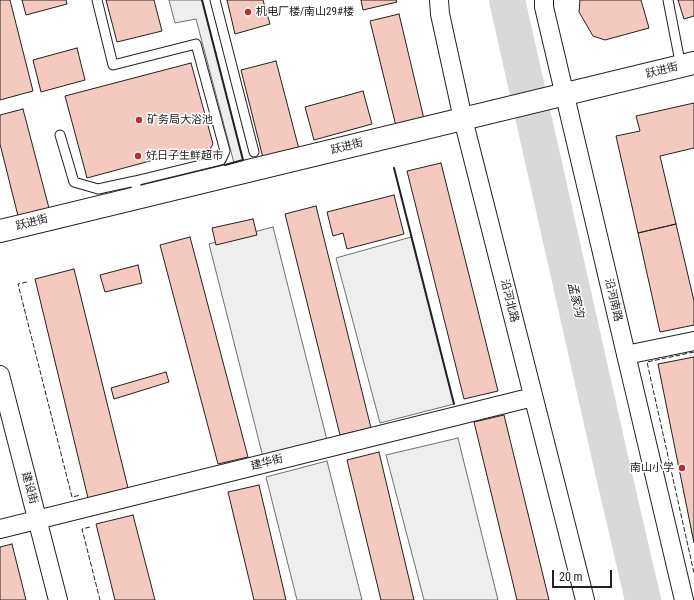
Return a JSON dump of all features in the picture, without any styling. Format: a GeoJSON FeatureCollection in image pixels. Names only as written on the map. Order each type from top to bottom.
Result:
{"type":"FeatureCollection","features":[{"type":"Feature","properties":{"kind":"street","name":"沿河北路"},"geometry":{"type":"LineString","coordinates":[[439,0],[440,14],[464,119],[585,600]]}},
{"type":"Feature","properties":{"kind":"street","name":"沿河南路"},"geometry":{"type":"LineString","coordinates":[[544,0],[559,96],[626,355],[684,600]]}},
{"type":"Feature","properties":{"kind":"street","name":"跃进街"},"geometry":{"type":"LineString","coordinates":[[0,231],[137,189],[464,119],[687,65]]}},
{"type":"Feature","properties":{"kind":"street"},"geometry":{"type":"LineString","coordinates":[[626,355],[694,341]]}},
{"type":"Feature","properties":{"kind":"street","name":"建设街"},"geometry":{"type":"LineString","coordinates":[[0,375],[58,600]]}},
{"type":"Feature","properties":{"kind":"street","name":"建华街"},"geometry":{"type":"LineString","coordinates":[[0,529],[533,397]]}},
{"type":"Feature","properties":{"kind":"lane"},"geometry":{"type":"LineString","coordinates":[[60,135],[74,182],[98,189],[137,189],[221,160],[225,151],[196,44],[113,65],[97,0]]}},
{"type":"Feature","properties":{"kind":"lane"},"geometry":{"type":"LineString","coordinates":[[215,0],[254,152]]}},
{"type":"Feature","properties":{"kind":"lane"},"geometry":{"type":"LineString","coordinates":[[668,0],[687,65]]}},
{"type":"Feature","properties":{"kind":"shaded area"},"geometry":{"type":"Polygon","coordinates":[[[169,0],[202,0],[243,160],[234,163],[196,19],[175,23],[169,0]]]}},
{"type":"Feature","properties":{"kind":"shaded area"},"geometry":{"type":"Polygon","coordinates":[[[273,227],[327,440],[263,457],[209,244],[273,227]]]}},
{"type":"Feature","properties":{"kind":"shaded area"},"geometry":{"type":"Polygon","coordinates":[[[411,237],[454,404],[380,423],[336,258],[411,237]]]}},
{"type":"Feature","properties":{"kind":"shaded area"},"geometry":{"type":"Polygon","coordinates":[[[458,438],[498,600],[424,600],[386,455],[458,438]]]}},
{"type":"Feature","properties":{"kind":"shaded area"},"geometry":{"type":"Polygon","coordinates":[[[327,461],[362,600],[297,600],[266,477],[327,461]]]}},
{"type":"Feature","properties":{"kind":"building"},"geometry":{"type":"Polygon","coordinates":[[[0,0],[10,0],[33,91],[0,100],[0,0]]]}},
{"type":"Feature","properties":{"kind":"building"},"geometry":{"type":"Polygon","coordinates":[[[22,0],[66,0],[67,4],[26,15],[22,0]]]}},
{"type":"Feature","properties":{"kind":"building"},"geometry":{"type":"Polygon","coordinates":[[[106,0],[154,0],[162,31],[117,42],[106,0]]]}},
{"type":"Feature","properties":{"kind":"building","name":"机电厂楼/南山29#楼"},"geometry":{"type":"Polygon","coordinates":[[[227,0],[263,0],[270,24],[235,34],[227,0]]]}},
{"type":"Feature","properties":{"kind":"building"},"geometry":{"type":"Polygon","coordinates":[[[361,0],[396,0],[397,2],[363,10],[361,0]]]}},
{"type":"Feature","properties":{"kind":"building"},"geometry":{"type":"Polygon","coordinates":[[[580,0],[641,0],[649,28],[605,40],[593,36],[579,12],[580,0]]]}},
{"type":"Feature","properties":{"kind":"building"},"geometry":{"type":"Polygon","coordinates":[[[678,0],[694,0],[694,16],[684,19],[678,0]]]}},
{"type":"Feature","properties":{"kind":"building"},"geometry":{"type":"Polygon","coordinates":[[[399,14],[424,119],[396,126],[370,21],[399,14]]]}},
{"type":"Feature","properties":{"kind":"building"},"geometry":{"type":"Polygon","coordinates":[[[77,48],[85,80],[41,92],[33,60],[77,48]]]}},
{"type":"Feature","properties":{"kind":"building"},"geometry":{"type":"Polygon","coordinates":[[[276,61],[300,153],[264,162],[241,70],[276,61]]]}},
{"type":"Feature","properties":{"kind":"building","name":"矿务局大浴池"},"geometry":{"type":"Polygon","coordinates":[[[191,63],[213,144],[208,153],[197,156],[187,151],[87,178],[65,96],[191,63]]]}},
{"type":"Feature","properties":{"kind":"building"},"geometry":{"type":"Polygon","coordinates":[[[363,91],[372,124],[314,140],[305,107],[363,91]]]}},
{"type":"Feature","properties":{"kind":"building"},"geometry":{"type":"Polygon","coordinates":[[[694,103],[694,148],[660,156],[676,224],[638,233],[616,136],[640,131],[636,116],[694,103]]]}},
{"type":"Feature","properties":{"kind":"building"},"geometry":{"type":"Polygon","coordinates":[[[23,109],[50,212],[19,220],[0,144],[0,115],[23,109]]]}},
{"type":"Feature","properties":{"kind":"building"},"geometry":{"type":"Polygon","coordinates":[[[441,163],[498,391],[464,399],[407,171],[441,163]]]}},
{"type":"Feature","properties":{"kind":"building"},"geometry":{"type":"Polygon","coordinates":[[[394,195],[404,234],[347,249],[343,233],[333,236],[327,212],[394,195]]]}},
{"type":"Feature","properties":{"kind":"building"},"geometry":{"type":"Polygon","coordinates":[[[316,206],[371,428],[340,435],[285,214],[316,206]]]}},
{"type":"Feature","properties":{"kind":"building"},"geometry":{"type":"Polygon","coordinates":[[[253,219],[257,235],[216,245],[212,228],[253,219]]]}},
{"type":"Feature","properties":{"kind":"building"},"geometry":{"type":"Polygon","coordinates":[[[676,224],[694,301],[694,325],[660,332],[638,233],[676,224]]]}},
{"type":"Feature","properties":{"kind":"building"},"geometry":{"type":"Polygon","coordinates":[[[190,237],[248,457],[218,464],[160,245],[190,237]]]}},
{"type":"Feature","properties":{"kind":"building"},"geometry":{"type":"Polygon","coordinates":[[[138,265],[142,283],[105,292],[100,275],[138,265]]]}},
{"type":"Feature","properties":{"kind":"building"},"geometry":{"type":"Polygon","coordinates":[[[74,269],[128,488],[88,498],[35,279],[74,269]]]}},
{"type":"Feature","properties":{"kind":"building","name":"南山小学"},"geometry":{"type":"Polygon","coordinates":[[[694,357],[694,543],[658,364],[694,357]]]}},
{"type":"Feature","properties":{"kind":"building"},"geometry":{"type":"Polygon","coordinates":[[[166,372],[169,382],[114,399],[111,388],[166,372]]]}},
{"type":"Feature","properties":{"kind":"building"},"geometry":{"type":"Polygon","coordinates":[[[504,415],[549,600],[517,600],[474,422],[504,415]]]}},
{"type":"Feature","properties":{"kind":"building"},"geometry":{"type":"Polygon","coordinates":[[[379,452],[414,600],[381,600],[347,460],[379,452]]]}},
{"type":"Feature","properties":{"kind":"building"},"geometry":{"type":"Polygon","coordinates":[[[259,485],[286,600],[254,600],[228,492],[259,485]]]}},
{"type":"Feature","properties":{"kind":"building"},"geometry":{"type":"Polygon","coordinates":[[[133,515],[155,600],[115,600],[96,524],[133,515]]]}},
{"type":"Feature","properties":{"kind":"building"},"geometry":{"type":"Polygon","coordinates":[[[12,544],[26,600],[0,600],[0,547],[12,544]]]}},
{"type":"Feature","properties":{"kind":"waterway","name":"孟家沟"},"geometry":{"type":"LineString","coordinates":[[507,0],[643,600]]}},
{"type":"Feature","properties":{"kind":"fence"},"geometry":{"type":"LineString","coordinates":[[27,282],[18,284],[72,497],[81,495]]}},
{"type":"Feature","properties":{"kind":"fence"},"geometry":{"type":"LineString","coordinates":[[694,352],[647,362],[694,573]]}},
{"type":"Feature","properties":{"kind":"fence"},"geometry":{"type":"LineString","coordinates":[[90,527],[82,529],[100,600]]}},
{"type":"Feature","properties":{"kind":"wall"},"geometry":{"type":"LineString","coordinates":[[202,0],[243,160],[225,165]]}},
{"type":"Feature","properties":{"kind":"wall"},"geometry":{"type":"LineString","coordinates":[[394,168],[454,404]]}},
{"type":"Feature","properties":{"kind":"place","name":"机电厂楼/南山29#楼"},"geometry":{"type":"Point","coordinates":[248,12]}},
{"type":"Feature","properties":{"kind":"place","name":"矿务局大浴池"},"geometry":{"type":"Point","coordinates":[139,120]}},
{"type":"Feature","properties":{"kind":"place","name":"好日子生鲜超市"},"geometry":{"type":"Point","coordinates":[138,156]}},
{"type":"Feature","properties":{"kind":"place","name":"南山小学"},"geometry":{"type":"Point","coordinates":[682,468]}}]}
